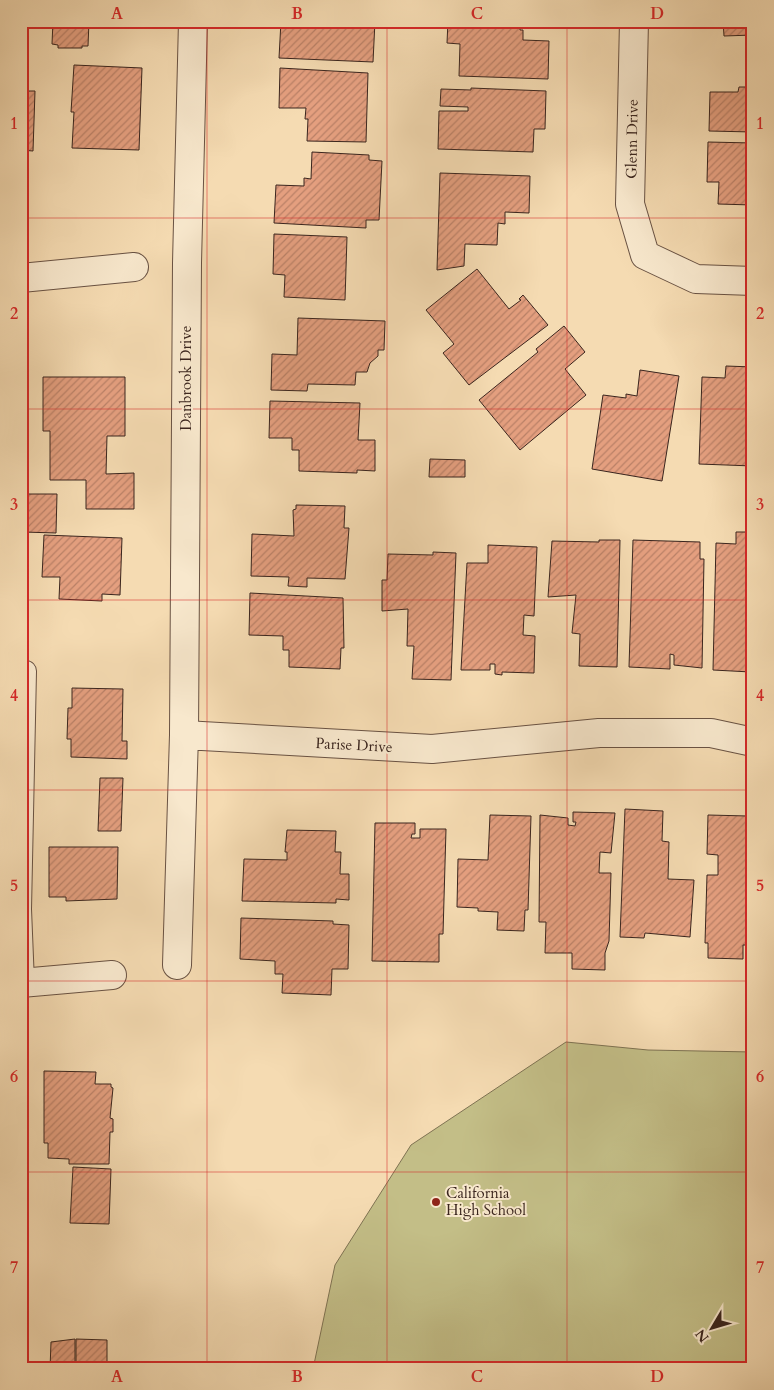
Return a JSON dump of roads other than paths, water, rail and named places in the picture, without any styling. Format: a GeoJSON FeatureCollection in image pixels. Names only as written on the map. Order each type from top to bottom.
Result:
{"type":"FeatureCollection","features":[{"type":"Feature","properties":{"kind":"street","name":"Danbrook Drive"},"geometry":{"type":"LineString","coordinates":[[184,735],[187,263],[192,21]]}},
{"type":"Feature","properties":{"kind":"street","name":"Glenn Drive"},"geometry":{"type":"LineString","coordinates":[[634,21],[630,204],[645,255],[696,280],[753,280]]}},
{"type":"Feature","properties":{"kind":"street"},"geometry":{"type":"LineString","coordinates":[[21,278],[134,267]]}},
{"type":"Feature","properties":{"kind":"street","name":"Parise Drive"},"geometry":{"type":"LineString","coordinates":[[184,735],[432,749],[599,733],[710,733],[753,742]]}},
{"type":"Feature","properties":{"kind":"street"},"geometry":{"type":"LineString","coordinates":[[177,965],[184,735]]}},
{"type":"Feature","properties":{"kind":"street"},"geometry":{"type":"LineString","coordinates":[[22,983],[112,974]]}},
{"type":"Feature","properties":{"kind":"lane"},"geometry":{"type":"LineString","coordinates":[[22,983],[26,671]]}},
{"type":"Feature","properties":{"kind":"place","name":"California High School"},"geometry":{"type":"Point","coordinates":[436,1202]}}]}
